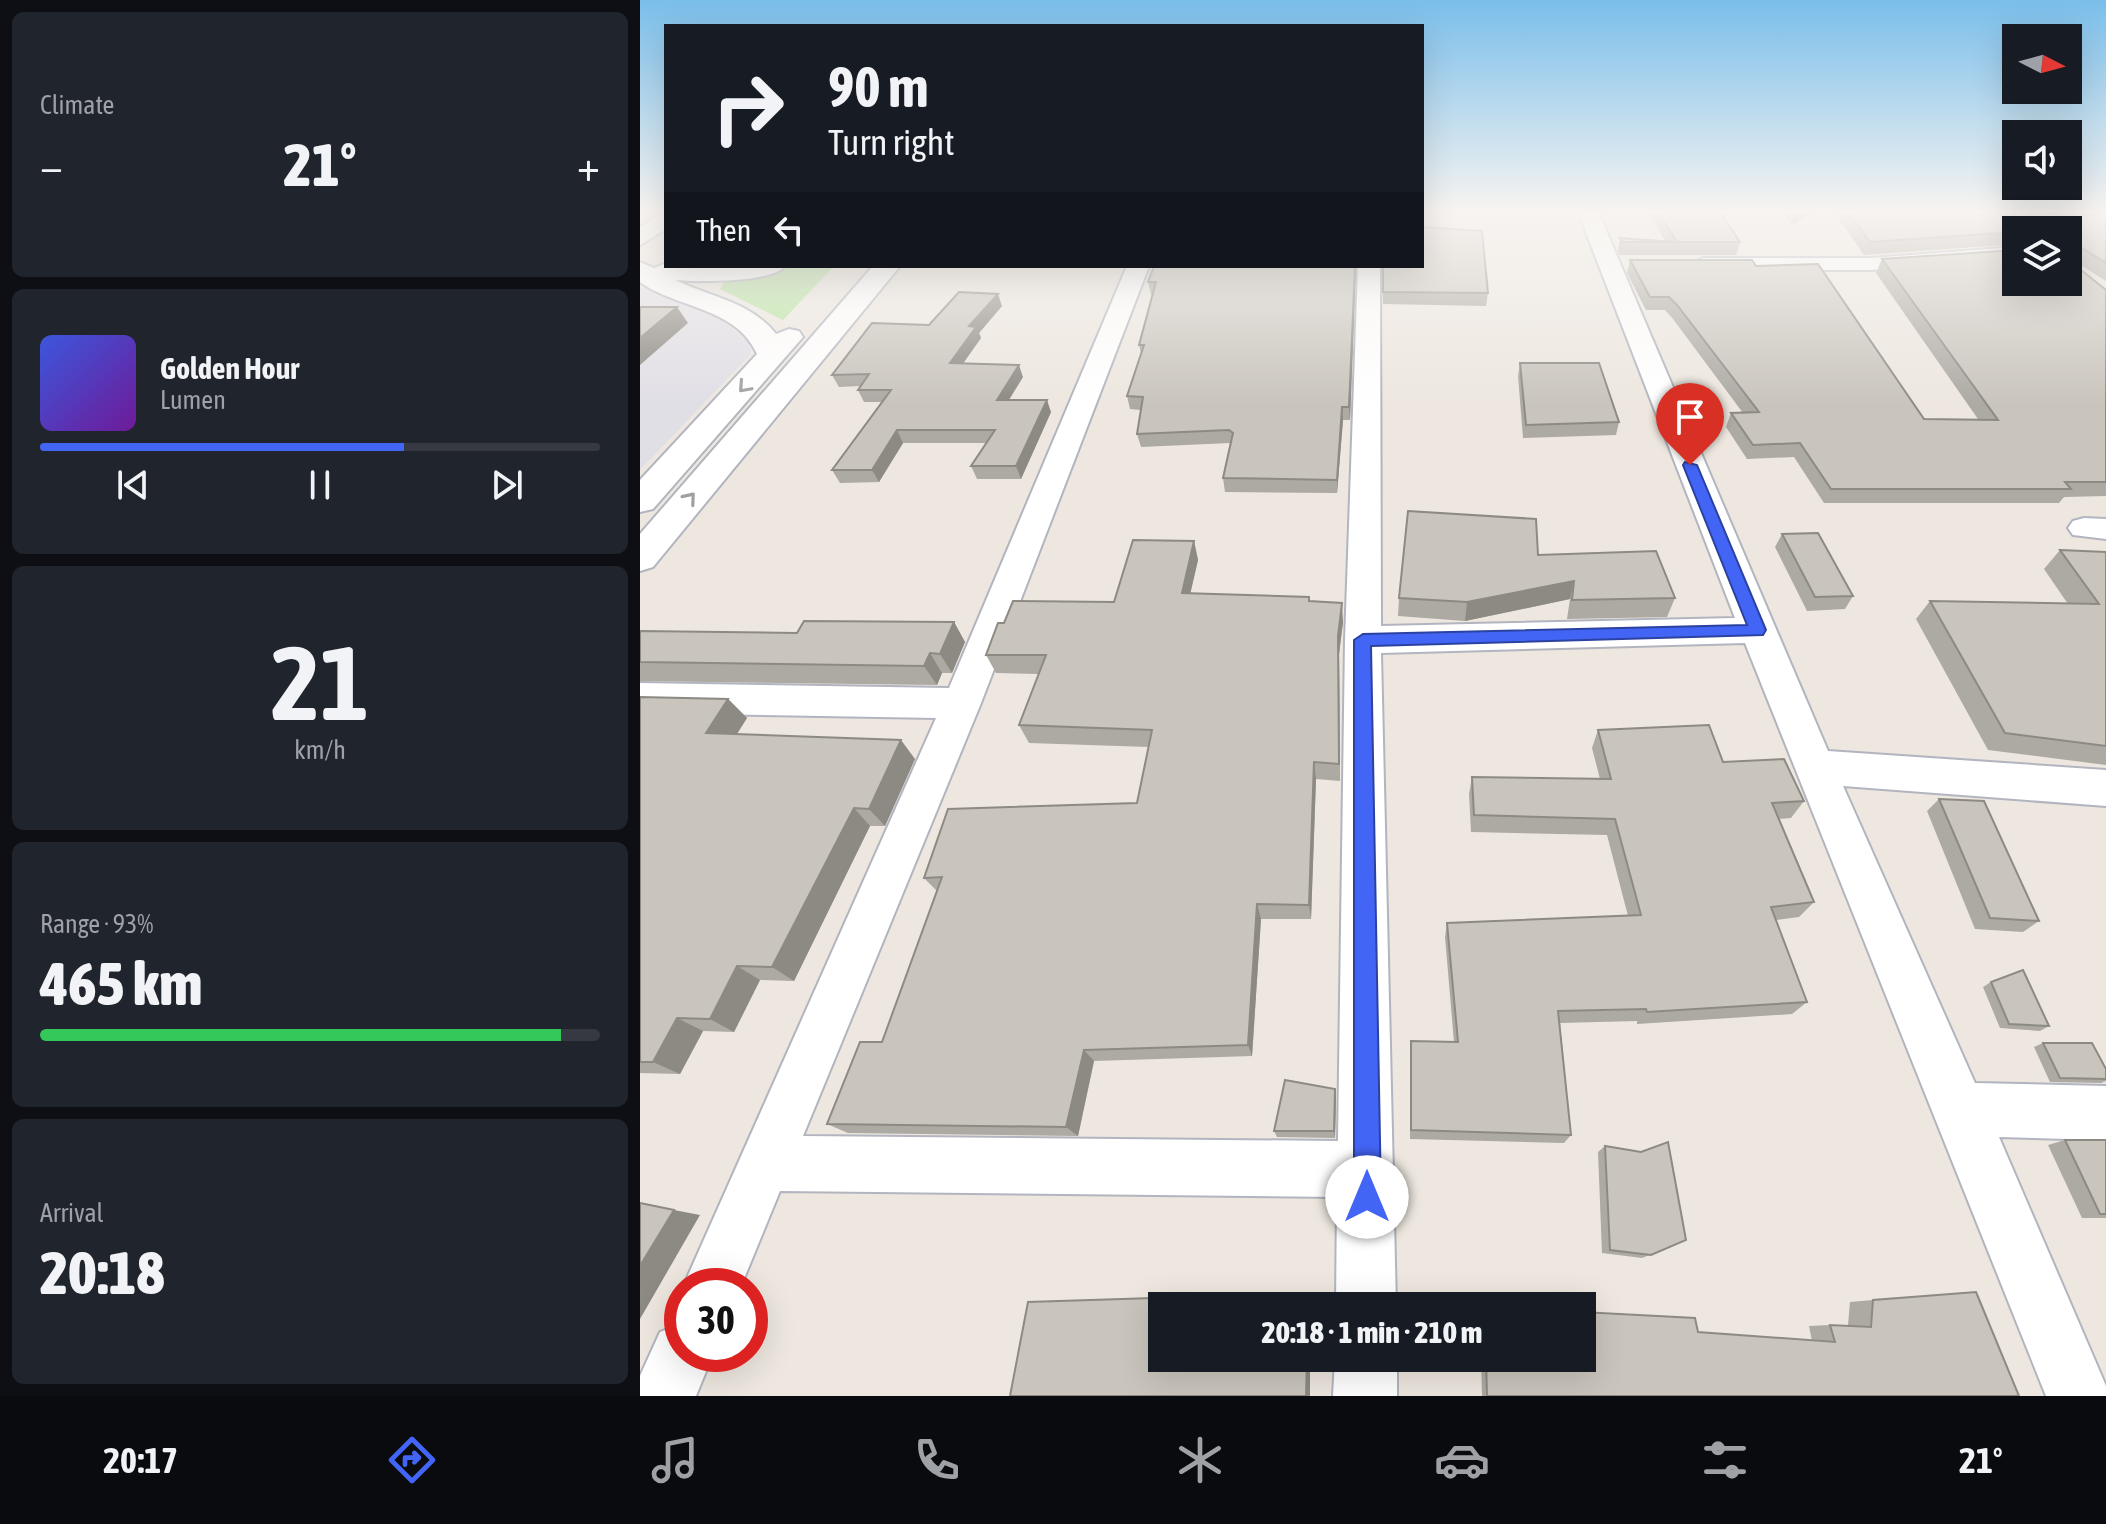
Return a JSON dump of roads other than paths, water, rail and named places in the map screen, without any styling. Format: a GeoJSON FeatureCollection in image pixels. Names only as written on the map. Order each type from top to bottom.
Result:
{"type":"FeatureCollection","features":[{"type":"Feature","properties":{"kind":"main road"},"geometry":{"type":"LineString","coordinates":[[645,274],[744,321],[768,341],[772,355]]}},
{"type":"Feature","properties":{"kind":"main road"},"geometry":{"type":"LineString","coordinates":[[640,501],[845,274]]}},
{"type":"Feature","properties":{"kind":"main road"},"geometry":{"type":"LineString","coordinates":[[640,558],[880,274]]}},
{"type":"Feature","properties":{"kind":"street"},"geometry":{"type":"LineString","coordinates":[[719,1268],[962,703],[1135,274]]}},
{"type":"Feature","properties":{"kind":"street"},"geometry":{"type":"LineString","coordinates":[[1366,1292],[1368,1169],[1363,640],[1369,274]]}},
{"type":"Feature","properties":{"kind":"street"},"geometry":{"type":"LineString","coordinates":[[1628,274],[1757,630],[1963,1109],[2078,1396]]}},
{"type":"Feature","properties":{"kind":"street"},"geometry":{"type":"LineString","coordinates":[[1363,640],[1757,630]]}},
{"type":"Feature","properties":{"kind":"street"},"geometry":{"type":"LineString","coordinates":[[640,698],[962,703]]}},
{"type":"Feature","properties":{"kind":"street"},"geometry":{"type":"LineString","coordinates":[[1817,767],[2106,788]]}},
{"type":"Feature","properties":{"kind":"street"},"geometry":{"type":"LineString","coordinates":[[1963,1109],[2106,1113]]}},
{"type":"Feature","properties":{"kind":"street"},"geometry":{"type":"LineString","coordinates":[[764,1163],[1368,1169]]}},
{"type":"Feature","properties":{"kind":"street"},"geometry":{"type":"LineString","coordinates":[[664,1396],[674,1372]]}},
{"type":"Feature","properties":{"kind":"street"},"geometry":{"type":"LineString","coordinates":[[1365,1396],[1366,1372]]}}]}
